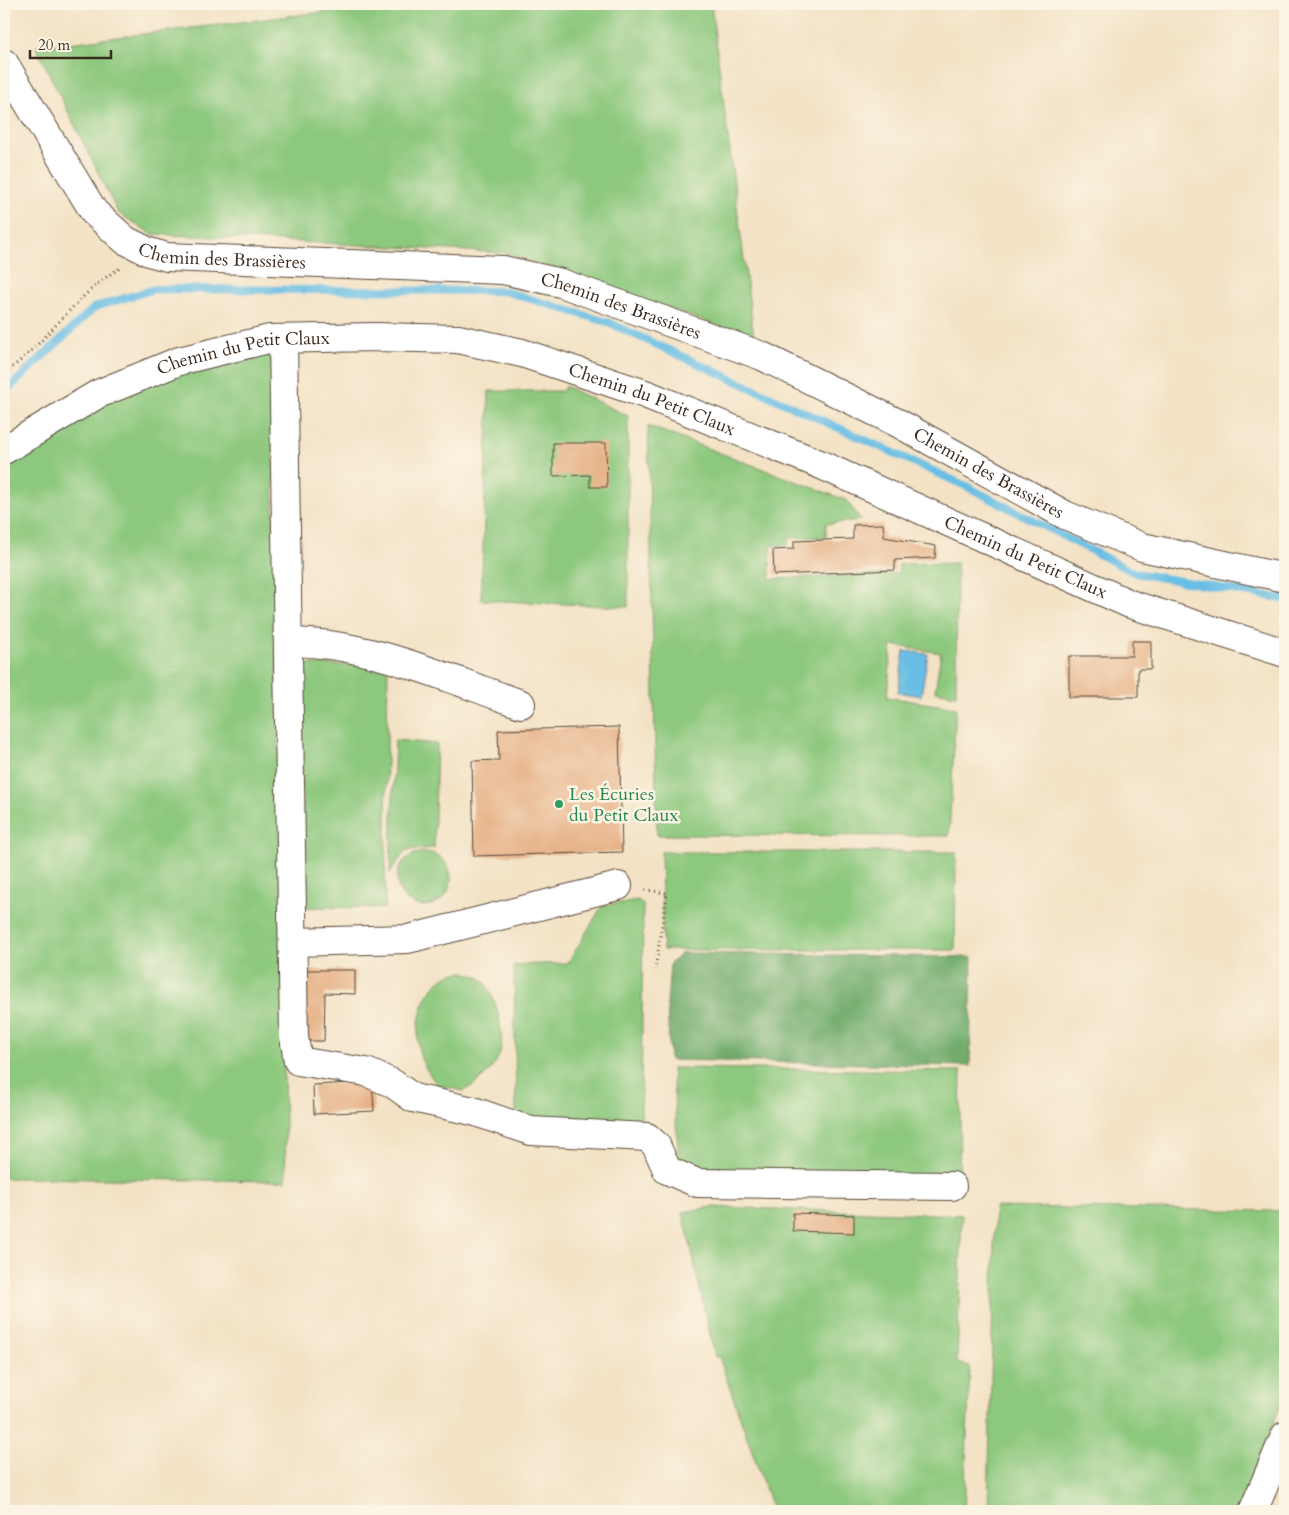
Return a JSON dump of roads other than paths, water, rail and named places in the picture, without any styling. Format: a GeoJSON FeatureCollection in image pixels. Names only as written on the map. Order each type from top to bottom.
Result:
{"type":"FeatureCollection","features":[{"type":"Feature","properties":{"kind":"street","name":"Chemin des Brassières"},"geometry":{"type":"LineString","coordinates":[[4,63],[94,212],[125,240],[149,252],[167,257],[503,270],[561,283],[762,356],[898,423],[1065,515],[1142,547],[1285,578]]}},
{"type":"Feature","properties":{"kind":"street","name":"Chemin du Petit Claux"},"geometry":{"type":"LineString","coordinates":[[4,450],[98,394],[179,362],[269,339],[376,337],[458,339],[522,353],[645,394],[817,463],[1130,604],[1285,653]]}},
{"type":"Feature","properties":{"kind":"street"},"geometry":{"type":"LineString","coordinates":[[283,339],[294,1037],[298,1061],[366,1072],[392,1083],[413,1098],[473,1111],[531,1131],[646,1137],[656,1144],[667,1170],[697,1183],[952,1186]]}},
{"type":"Feature","properties":{"kind":"street"},"geometry":{"type":"LineString","coordinates":[[288,642],[306,642],[375,654],[521,704]]}},
{"type":"Feature","properties":{"kind":"street"},"geometry":{"type":"LineString","coordinates":[[293,942],[408,939],[618,886]]}},
{"type":"Feature","properties":{"kind":"street"},"geometry":{"type":"LineString","coordinates":[[1253,1511],[1285,1436]]}},
{"type":"Feature","properties":{"kind":"water"},"geometry":{"type":"Polygon","coordinates":[[[904,651],[928,654],[921,696],[898,692],[904,651]]]}},
{"type":"Feature","properties":{"kind":"waterway"},"geometry":{"type":"LineString","coordinates":[[4,393],[95,307],[155,289],[504,291],[607,322],[968,487],[1135,573],[1285,599]]}},
{"type":"Feature","properties":{"kind":"place","name":"Les Écuries du Petit Claux"},"geometry":{"type":"Point","coordinates":[559,804]}}]}
